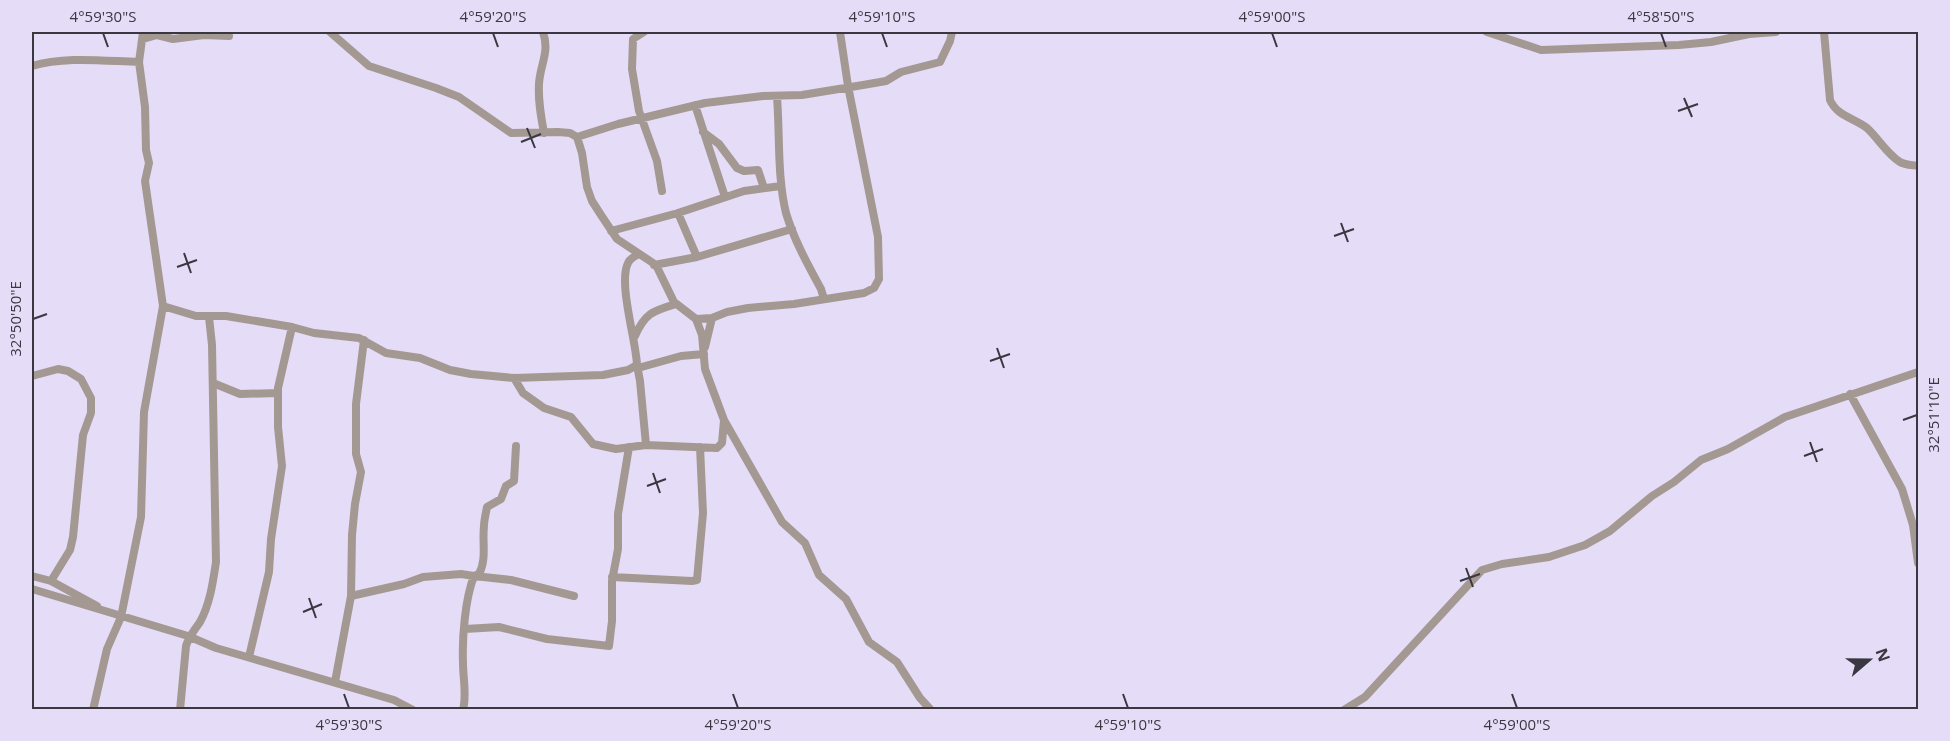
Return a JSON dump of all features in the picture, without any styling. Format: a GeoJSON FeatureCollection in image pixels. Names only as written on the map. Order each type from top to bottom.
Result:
{"type":"FeatureCollection","features":[{"type":"Feature","properties":{"kind":"street"},"geometry":{"type":"LineString","coordinates":[[330,32],[369,66],[459,97],[512,133],[570,133],[577,137],[590,196],[611,231],[617,239],[656,265],[676,304],[696,319],[702,335],[705,369],[724,420],[782,522],[805,543],[819,575],[846,599],[869,642],[897,662],[920,698],[931,710]]}},
{"type":"Feature","properties":{"kind":"street"},"geometry":{"type":"LineString","coordinates":[[543,32],[546,56],[540,73],[539,97],[544,133]]}},
{"type":"Feature","properties":{"kind":"street"},"geometry":{"type":"LineString","coordinates":[[644,32],[634,37],[632,43],[632,69],[640,119],[657,161],[662,191]]}},
{"type":"Feature","properties":{"kind":"street"},"geometry":{"type":"LineString","coordinates":[[577,137],[695,105],[744,98],[817,93],[886,81],[901,72],[940,62],[952,32]]}},
{"type":"Feature","properties":{"kind":"street"},"geometry":{"type":"LineString","coordinates":[[1487,32],[1541,50],[1679,45],[1776,32]]}},
{"type":"Feature","properties":{"kind":"street"},"geometry":{"type":"LineString","coordinates":[[1824,32],[1830,100],[1833,107],[1839,113],[1866,128],[1902,163],[1918,166]]}},
{"type":"Feature","properties":{"kind":"street"},"geometry":{"type":"LineString","coordinates":[[696,319],[712,318],[748,308],[794,304],[864,293],[874,288],[879,279],[876,220],[848,86],[842,34]]}},
{"type":"Feature","properties":{"kind":"street"},"geometry":{"type":"LineString","coordinates":[[93,710],[141,517],[144,412],[163,306],[156,249],[147,209],[145,181],[148,163],[139,62],[143,35],[157,35],[172,39],[204,35],[229,36]]}},
{"type":"Feature","properties":{"kind":"street"},"geometry":{"type":"LineString","coordinates":[[32,66],[76,60],[139,62]]}},
{"type":"Feature","properties":{"kind":"street"},"geometry":{"type":"LineString","coordinates":[[777,97],[782,186],[792,230],[824,299]]}},
{"type":"Feature","properties":{"kind":"street"},"geometry":{"type":"LineString","coordinates":[[695,105],[724,197]]}},
{"type":"Feature","properties":{"kind":"street"},"geometry":{"type":"LineString","coordinates":[[703,132],[719,144],[737,168],[744,171],[758,170],[764,188]]}},
{"type":"Feature","properties":{"kind":"street"},"geometry":{"type":"LineString","coordinates":[[611,231],[678,213],[724,197],[782,186]]}},
{"type":"Feature","properties":{"kind":"street"},"geometry":{"type":"LineString","coordinates":[[678,213],[697,257]]}},
{"type":"Feature","properties":{"kind":"street"},"geometry":{"type":"LineString","coordinates":[[654,265],[697,257],[792,230]]}},
{"type":"Feature","properties":{"kind":"street"},"geometry":{"type":"LineString","coordinates":[[639,254],[627,264],[626,299],[634,338],[646,445]]}},
{"type":"Feature","properties":{"kind":"street"},"geometry":{"type":"LineString","coordinates":[[634,338],[642,321],[650,314],[660,308],[676,304]]}},
{"type":"Feature","properties":{"kind":"street"},"geometry":{"type":"LineString","coordinates":[[163,306],[182,313],[209,317],[226,316],[364,340],[386,353],[420,358],[450,370],[514,378],[603,375],[704,351]]}},
{"type":"Feature","properties":{"kind":"street"},"geometry":{"type":"LineString","coordinates":[[180,710],[188,636],[200,621],[205,610],[216,562],[212,345],[209,317]]}},
{"type":"Feature","properties":{"kind":"street"},"geometry":{"type":"LineString","coordinates":[[704,351],[712,318]]}},
{"type":"Feature","properties":{"kind":"street"},"geometry":{"type":"LineString","coordinates":[[249,657],[267,584],[282,466],[278,427],[278,393],[292,327]]}},
{"type":"Feature","properties":{"kind":"street"},"geometry":{"type":"LineString","coordinates":[[335,682],[351,596],[352,535],[361,472],[356,454],[356,404],[364,340]]}},
{"type":"Feature","properties":{"kind":"street"},"geometry":{"type":"LineString","coordinates":[[32,376],[58,369],[68,370],[81,379],[91,398],[91,412],[84,435],[73,537],[70,550],[51,581]]}},
{"type":"Feature","properties":{"kind":"street"},"geometry":{"type":"LineString","coordinates":[[1344,710],[1365,696],[1482,570],[1502,564],[1549,557],[1585,544],[1610,531],[1701,460],[1738,444],[1785,417],[1918,372]]}},
{"type":"Feature","properties":{"kind":"street"},"geometry":{"type":"LineString","coordinates":[[514,378],[523,393],[544,408],[571,417],[591,442],[616,449],[646,445],[717,448],[721,445],[724,420]]}},
{"type":"Feature","properties":{"kind":"street"},"geometry":{"type":"LineString","coordinates":[[213,383],[240,394],[278,393]]}},
{"type":"Feature","properties":{"kind":"street"},"geometry":{"type":"LineString","coordinates":[[1850,394],[1902,489],[1913,525],[1918,563]]}},
{"type":"Feature","properties":{"kind":"street"},"geometry":{"type":"LineString","coordinates":[[471,575],[479,573],[482,567],[487,507],[500,500],[506,486],[513,482],[516,446]]}},
{"type":"Feature","properties":{"kind":"street"},"geometry":{"type":"LineString","coordinates":[[465,629],[499,627],[547,639],[609,646],[612,621],[612,577],[618,549],[618,514],[629,447]]}},
{"type":"Feature","properties":{"kind":"street"},"geometry":{"type":"LineString","coordinates":[[612,577],[697,580],[703,513],[700,447]]}},
{"type":"Feature","properties":{"kind":"street"},"geometry":{"type":"LineString","coordinates":[[351,596],[420,578],[471,575],[511,580],[574,596]]}},
{"type":"Feature","properties":{"kind":"street"},"geometry":{"type":"LineString","coordinates":[[462,710],[465,692],[463,658],[465,610],[471,575]]}},
{"type":"Feature","properties":{"kind":"street"},"geometry":{"type":"LineString","coordinates":[[32,576],[51,581],[118,616]]}},
{"type":"Feature","properties":{"kind":"street"},"geometry":{"type":"LineString","coordinates":[[32,589],[188,636],[216,648],[394,700],[413,710]]}}]}
